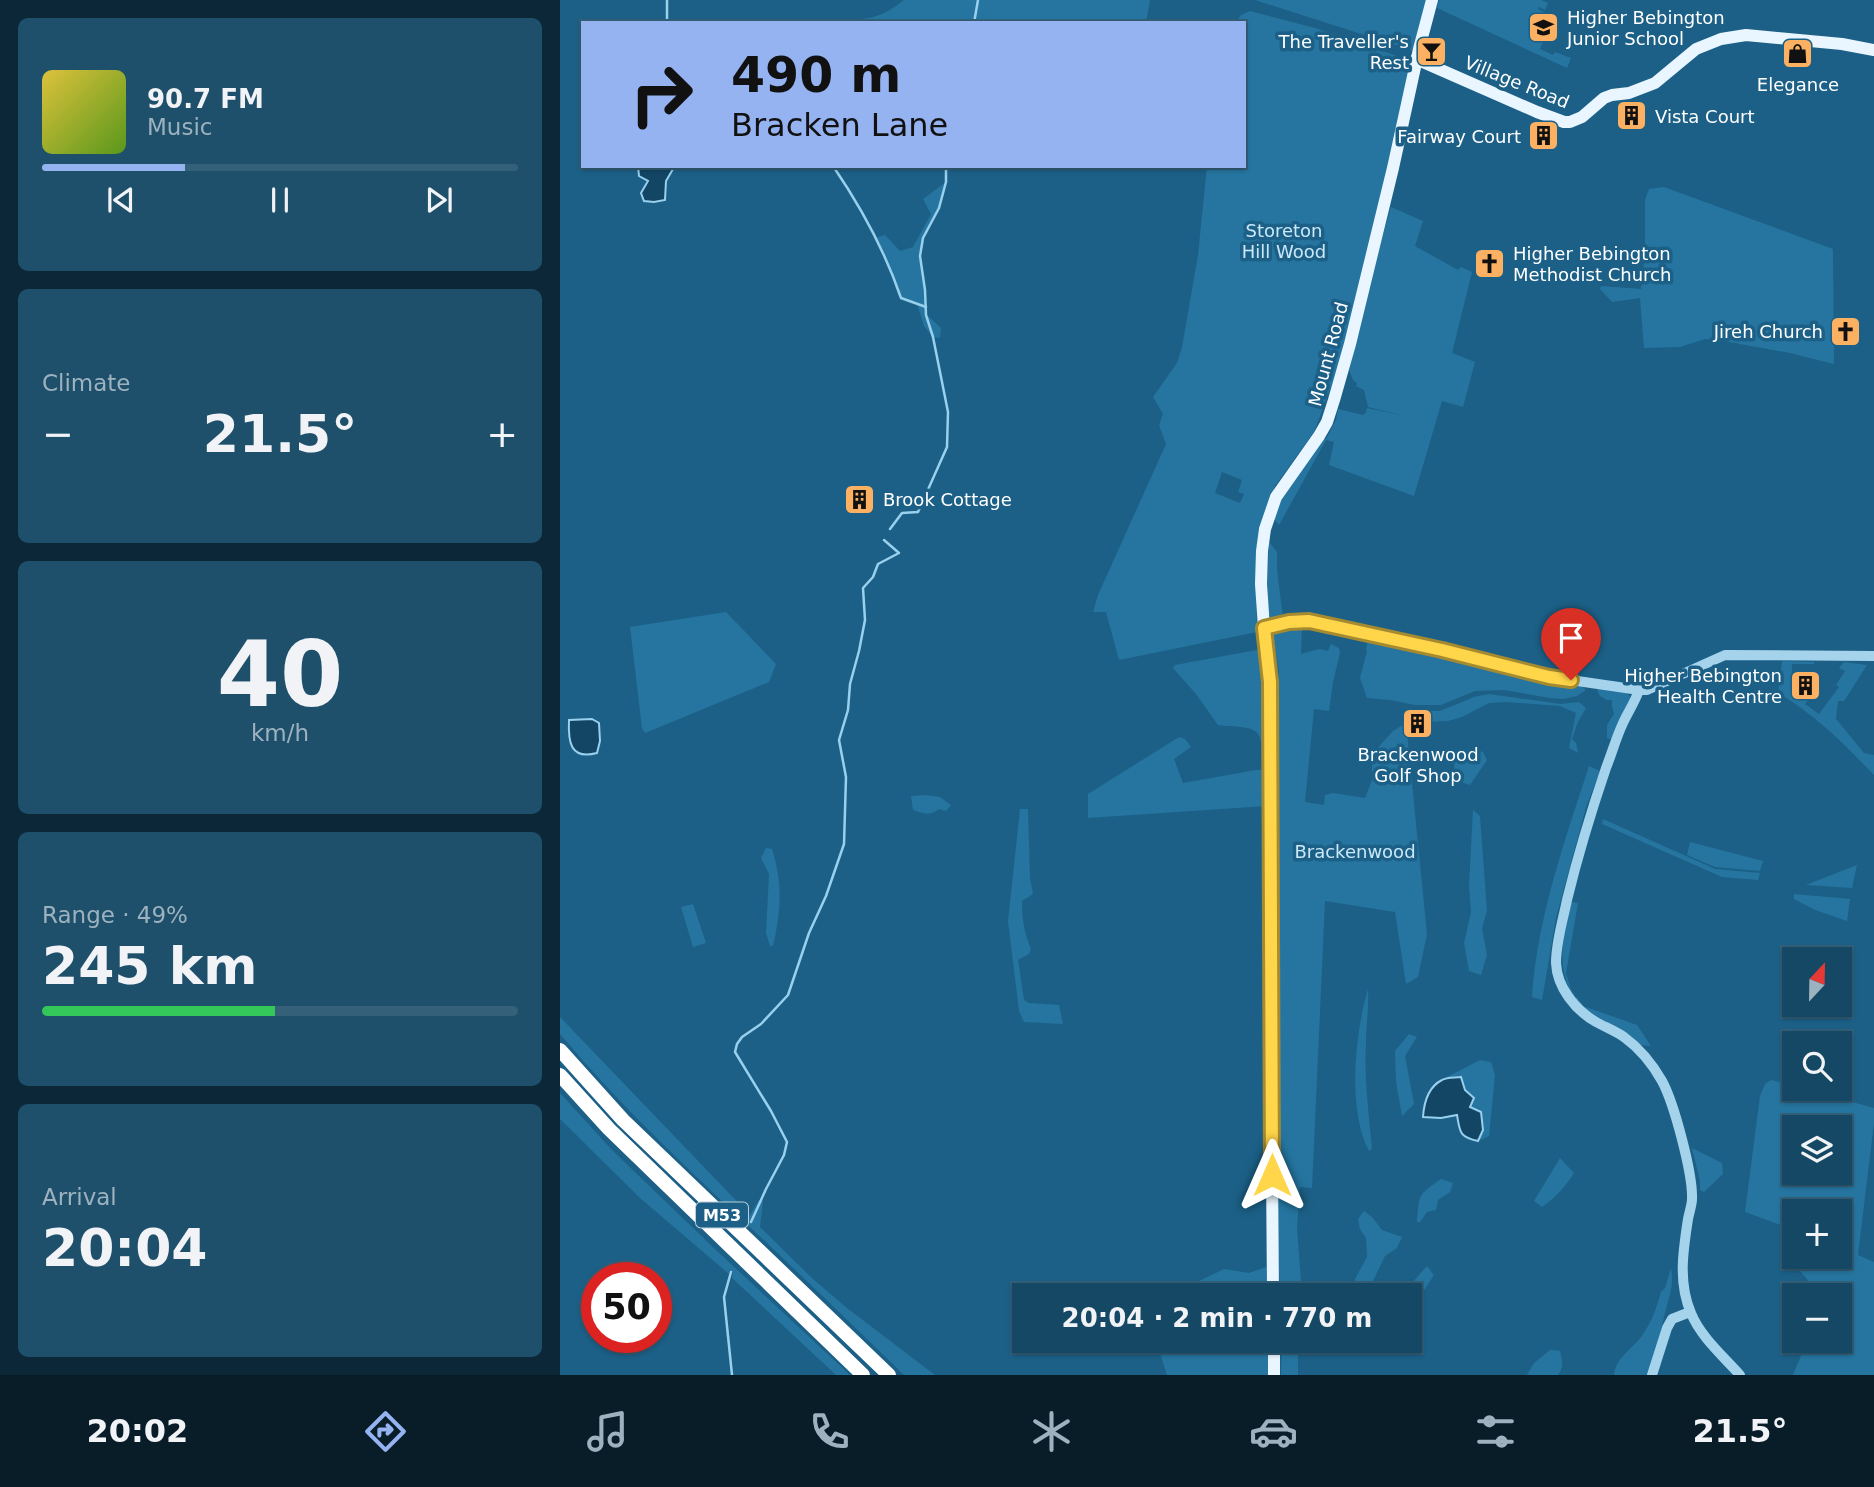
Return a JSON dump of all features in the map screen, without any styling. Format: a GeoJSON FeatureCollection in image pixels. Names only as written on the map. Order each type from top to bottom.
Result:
{"type":"FeatureCollection","features":[{"type":"Feature","properties":{"kind":"highway","name":"M53"},"geometry":{"type":"LineString","coordinates":[[560,1050],[623,1120],[889,1375]]}},
{"type":"Feature","properties":{"kind":"highway","name":"M53"},"geometry":{"type":"LineString","coordinates":[[560,1075],[609,1129],[863,1375]]}},
{"type":"Feature","properties":{"kind":"main road","name":"Mount Road"},"geometry":{"type":"LineString","coordinates":[[1273,1283],[1270,682],[1261,584],[1262,551],[1270,510],[1283,486],[1319,436],[1334,400],[1433,0]]}},
{"type":"Feature","properties":{"kind":"main road","name":"Village Road"},"geometry":{"type":"LineString","coordinates":[[1420,60],[1537,112],[1570,122],[1583,117],[1604,98],[1629,93],[1655,83],[1696,49],[1733,36],[1842,44],[1874,50]]}},
{"type":"Feature","properties":{"kind":"main road"},"geometry":{"type":"LineString","coordinates":[[1273,1353],[1274,1375]]}},
{"type":"Feature","properties":{"kind":"street"},"geometry":{"type":"LineString","coordinates":[[1264,628],[1309,621],[1549,677],[1639,690],[1647,690],[1725,655],[1874,656]]}},
{"type":"Feature","properties":{"kind":"street"},"geometry":{"type":"LineString","coordinates":[[1639,690],[1623,722],[1587,822],[1559,936],[1557,971],[1562,987],[1581,1012],[1623,1036],[1638,1048],[1662,1080],[1672,1105],[1685,1154],[1692,1199],[1682,1252],[1682,1273],[1690,1312],[1704,1335],[1740,1375]]}},
{"type":"Feature","properties":{"kind":"street"},"geometry":{"type":"LineString","coordinates":[[1652,1375],[1672,1319],[1690,1312]]}},
{"type":"Feature","properties":{"kind":"green space"},"geometry":{"type":"Polygon","coordinates":[[[904,0],[1150,0],[1146,21],[845,20],[877,16],[904,0]]]}},
{"type":"Feature","properties":{"kind":"green space"},"geometry":{"type":"Polygon","coordinates":[[[1255,0],[1429,0],[1414,51],[1255,0]]]}},
{"type":"Feature","properties":{"kind":"green space"},"geometry":{"type":"Polygon","coordinates":[[[1439,0],[1541,0],[1548,3],[1545,10],[1539,7],[1538,9],[1552,19],[1540,49],[1553,55],[1555,52],[1571,58],[1567,68],[1437,8],[1439,0]]]}},
{"type":"Feature","properties":{"kind":"green space","name":"Storeton Hill Wood"},"geometry":{"type":"Polygon","coordinates":[[[1250,11],[1315,28],[1412,61],[1337,371],[1314,432],[1275,486],[1261,524],[1256,579],[1257,632],[1119,660],[1106,612],[1093,612],[1098,595],[1166,444],[1159,425],[1163,414],[1153,397],[1177,363],[1182,347],[1198,255],[1207,168],[1246,168],[1246,21],[1237,21],[1241,15],[1250,11]],[[1222,472],[1215,493],[1240,503],[1244,494],[1238,492],[1242,480],[1222,472]]]}},
{"type":"Feature","properties":{"kind":"green space"},"geometry":{"type":"Polygon","coordinates":[[[946,182],[939,208],[923,238],[920,256],[926,314],[941,328],[940,338],[933,337],[924,326],[917,304],[901,298],[875,238],[885,235],[900,251],[913,247],[931,214],[923,199],[946,182]]]}},
{"type":"Feature","properties":{"kind":"green space"},"geometry":{"type":"Polygon","coordinates":[[[1664,187],[1833,249],[1834,364],[1790,353],[1705,339],[1680,347],[1644,348],[1640,298],[1612,302],[1600,289],[1601,286],[1641,289],[1645,253],[1645,200],[1649,189],[1664,187]]]}},
{"type":"Feature","properties":{"kind":"green space"},"geometry":{"type":"Polygon","coordinates":[[[1391,207],[1423,221],[1415,246],[1458,270],[1461,267],[1472,272],[1452,353],[1475,362],[1463,407],[1442,401],[1414,496],[1329,465],[1334,442],[1326,440],[1279,525],[1274,519],[1280,496],[1322,439],[1326,439],[1336,420],[1338,409],[1363,415],[1367,408],[1405,416],[1368,407],[1364,390],[1356,386],[1357,383],[1349,370],[1391,207]]]}},
{"type":"Feature","properties":{"kind":"green space"},"geometry":{"type":"Polygon","coordinates":[[[1269,542],[1277,552],[1282,621],[1270,619],[1268,610],[1269,542]]]}},
{"type":"Feature","properties":{"kind":"green space"},"geometry":{"type":"Polygon","coordinates":[[[726,612],[776,664],[769,682],[645,733],[642,728],[630,627],[726,612]]]}},
{"type":"Feature","properties":{"kind":"green space","name":"Brackenwood"},"geometry":{"type":"Polygon","coordinates":[[[1302,628],[1301,654],[1319,649],[1328,651],[1331,644],[1339,648],[1340,653],[1329,711],[1314,709],[1305,802],[1324,805],[1325,795],[1333,793],[1365,798],[1372,780],[1372,754],[1393,731],[1406,723],[1427,934],[1418,977],[1406,984],[1395,912],[1325,901],[1312,1188],[1300,1187],[1297,1227],[1301,1283],[1279,1283],[1277,1225],[1275,716],[1279,672],[1273,635],[1276,631],[1302,628]]]}},
{"type":"Feature","properties":{"kind":"green space"},"geometry":{"type":"Polygon","coordinates":[[[1368,639],[1544,681],[1580,685],[1586,690],[1577,696],[1563,699],[1504,690],[1475,691],[1441,705],[1415,705],[1367,698],[1360,678],[1368,639]]]}},
{"type":"Feature","properties":{"kind":"green space"},"geometry":{"type":"Polygon","coordinates":[[[1262,649],[1268,759],[1263,758],[1261,742],[1255,731],[1218,725],[1173,668],[1175,665],[1262,649]]]}},
{"type":"Feature","properties":{"kind":"green space"},"geometry":{"type":"Polygon","coordinates":[[[1782,661],[1814,662],[1792,664],[1791,697],[1810,697],[1805,704],[1819,714],[1839,687],[1836,685],[1845,671],[1839,668],[1844,662],[1867,665],[1844,701],[1838,701],[1836,719],[1864,753],[1874,755],[1874,775],[1817,720],[1778,693],[1782,661]]]}},
{"type":"Feature","properties":{"kind":"green space"},"geometry":{"type":"Polygon","coordinates":[[[1602,688],[1625,692],[1630,696],[1631,701],[1613,740],[1607,738],[1607,725],[1614,714],[1612,700],[1600,696],[1597,690],[1602,688]]]}},
{"type":"Feature","properties":{"kind":"green space"},"geometry":{"type":"Polygon","coordinates":[[[1489,694],[1561,704],[1579,702],[1586,708],[1572,739],[1576,743],[1578,753],[1569,748],[1576,713],[1560,706],[1489,703],[1448,721],[1423,722],[1422,719],[1411,722],[1410,715],[1413,711],[1440,711],[1489,694]]]}},
{"type":"Feature","properties":{"kind":"green space"},"geometry":{"type":"Polygon","coordinates":[[[1179,737],[1185,739],[1191,747],[1174,759],[1183,783],[1267,770],[1266,806],[1088,818],[1088,794],[1179,737]]]}},
{"type":"Feature","properties":{"kind":"green space"},"geometry":{"type":"Polygon","coordinates":[[[1470,748],[1483,752],[1487,760],[1470,785],[1457,777],[1454,765],[1455,754],[1470,748]]]}},
{"type":"Feature","properties":{"kind":"green space"},"geometry":{"type":"Polygon","coordinates":[[[1589,766],[1600,771],[1586,807],[1556,918],[1542,1000],[1532,997],[1540,938],[1553,880],[1589,766]]]}},
{"type":"Feature","properties":{"kind":"green space"},"geometry":{"type":"Polygon","coordinates":[[[911,796],[940,797],[951,805],[946,811],[939,809],[924,813],[913,810],[911,796]]]}},
{"type":"Feature","properties":{"kind":"green space"},"geometry":{"type":"Polygon","coordinates":[[[1020,809],[1028,809],[1033,894],[1022,901],[1024,926],[1031,949],[1029,954],[1018,960],[1024,1000],[1029,1003],[1059,1005],[1063,1024],[1024,1022],[1019,1011],[1008,921],[1020,809]]]}},
{"type":"Feature","properties":{"kind":"green space"},"geometry":{"type":"Polygon","coordinates":[[[1473,810],[1480,816],[1487,911],[1482,928],[1487,955],[1481,975],[1469,971],[1464,943],[1471,912],[1469,885],[1473,810]]]}},
{"type":"Feature","properties":{"kind":"green space"},"geometry":{"type":"Polygon","coordinates":[[[1603,819],[1715,869],[1760,873],[1758,880],[1722,877],[1602,824],[1603,819]]]}},
{"type":"Feature","properties":{"kind":"green space"},"geometry":{"type":"Polygon","coordinates":[[[1690,842],[1763,861],[1760,871],[1715,867],[1687,855],[1690,842]]]}},
{"type":"Feature","properties":{"kind":"green space"},"geometry":{"type":"Polygon","coordinates":[[[766,848],[772,849],[779,886],[778,921],[773,946],[770,946],[766,933],[769,874],[761,858],[766,848]]]}},
{"type":"Feature","properties":{"kind":"green space"},"geometry":{"type":"Polygon","coordinates":[[[1857,865],[1852,888],[1806,885],[1857,865]]]}},
{"type":"Feature","properties":{"kind":"green space"},"geometry":{"type":"Polygon","coordinates":[[[1794,894],[1850,899],[1847,921],[1815,910],[1794,899],[1794,894]]]}},
{"type":"Feature","properties":{"kind":"green space"},"geometry":{"type":"Polygon","coordinates":[[[1571,902],[1578,903],[1566,973],[1575,995],[1573,996],[1567,984],[1563,961],[1571,902]]]}},
{"type":"Feature","properties":{"kind":"green space"},"geometry":{"type":"Polygon","coordinates":[[[693,904],[706,943],[693,947],[681,907],[693,904]]]}},
{"type":"Feature","properties":{"kind":"green space"},"geometry":{"type":"Polygon","coordinates":[[[1368,989],[1366,1070],[1372,1149],[1369,1151],[1358,1115],[1355,1071],[1363,1007],[1368,989]]]}},
{"type":"Feature","properties":{"kind":"green space"},"geometry":{"type":"Polygon","coordinates":[[[1577,997],[1583,1006],[1637,1025],[1651,1046],[1640,1045],[1627,1033],[1594,1016],[1575,999],[1577,997]]]}},
{"type":"Feature","properties":{"kind":"green space"},"geometry":{"type":"Polygon","coordinates":[[[560,1017],[750,1215],[759,1200],[763,1201],[760,1227],[813,1279],[935,1375],[904,1375],[686,1167],[560,1034],[560,1017]]]}},
{"type":"Feature","properties":{"kind":"green space"},"geometry":{"type":"Polygon","coordinates":[[[1409,1034],[1417,1037],[1405,1056],[1414,1104],[1402,1116],[1396,1082],[1395,1051],[1409,1034]]]}},
{"type":"Feature","properties":{"kind":"green space"},"geometry":{"type":"Polygon","coordinates":[[[1480,1060],[1491,1062],[1495,1075],[1489,1136],[1478,1141],[1483,1130],[1470,1107],[1461,1077],[1443,1079],[1480,1060]]]}},
{"type":"Feature","properties":{"kind":"green space"},"geometry":{"type":"Polygon","coordinates":[[[1771,1080],[1782,1082],[1782,1101],[1849,1101],[1874,1108],[1858,1255],[1874,1262],[1874,1375],[1793,1375],[1802,1353],[1852,1353],[1852,1283],[1810,1283],[1800,1271],[1852,1269],[1852,1199],[1782,1199],[1782,1226],[1745,1212],[1760,1096],[1765,1084],[1771,1080]]]}},
{"type":"Feature","properties":{"kind":"green space"},"geometry":{"type":"Polygon","coordinates":[[[560,1093],[612,1150],[850,1375],[836,1375],[732,1278],[733,1272],[729,1271],[729,1274],[640,1198],[560,1119],[560,1093]]]}},
{"type":"Feature","properties":{"kind":"green space"},"geometry":{"type":"Polygon","coordinates":[[[1692,1148],[1722,1163],[1723,1174],[1704,1192],[1700,1190],[1692,1148]]]}},
{"type":"Feature","properties":{"kind":"green space"},"geometry":{"type":"Polygon","coordinates":[[[1560,1158],[1574,1173],[1560,1191],[1542,1207],[1534,1201],[1560,1158]]]}},
{"type":"Feature","properties":{"kind":"green space"},"geometry":{"type":"Polygon","coordinates":[[[1441,1179],[1453,1183],[1450,1192],[1438,1200],[1436,1210],[1427,1212],[1420,1222],[1417,1222],[1421,1196],[1441,1179]]]}},
{"type":"Feature","properties":{"kind":"green space"},"geometry":{"type":"Polygon","coordinates":[[[1364,1211],[1382,1230],[1402,1237],[1397,1248],[1385,1256],[1372,1283],[1355,1283],[1367,1257],[1366,1238],[1358,1219],[1364,1211]]]}},
{"type":"Feature","properties":{"kind":"green space"},"geometry":{"type":"Polygon","coordinates":[[[1427,1266],[1434,1275],[1422,1294],[1422,1283],[1412,1283],[1427,1266]]]}},
{"type":"Feature","properties":{"kind":"green space"},"geometry":{"type":"Polygon","coordinates":[[[1266,1267],[1267,1283],[1195,1283],[1224,1269],[1249,1273],[1266,1267]]]}},
{"type":"Feature","properties":{"kind":"green space"},"geometry":{"type":"Polygon","coordinates":[[[1671,1268],[1671,1291],[1649,1375],[1614,1375],[1618,1363],[1649,1324],[1671,1268]]]}},
{"type":"Feature","properties":{"kind":"green space"},"geometry":{"type":"Polygon","coordinates":[[[1550,1350],[1560,1351],[1562,1366],[1558,1375],[1527,1375],[1534,1363],[1550,1350]]]}},
{"type":"Feature","properties":{"kind":"green space"},"geometry":{"type":"Polygon","coordinates":[[[1160,1353],[1268,1353],[1269,1375],[1167,1375],[1160,1353]]]}},
{"type":"Feature","properties":{"kind":"green space"},"geometry":{"type":"Polygon","coordinates":[[[1282,1353],[1298,1353],[1298,1375],[1281,1375],[1282,1353]]]}},
{"type":"Feature","properties":{"kind":"shaded area"},"geometry":{"type":"Polygon","coordinates":[[[638,168],[672,168],[666,181],[665,200],[644,201],[641,193],[648,181],[639,176],[638,168]]]}},
{"type":"Feature","properties":{"kind":"shaded area"},"geometry":{"type":"Polygon","coordinates":[[[592,719],[599,723],[600,741],[597,753],[581,754],[570,742],[569,720],[592,719]]]}},
{"type":"Feature","properties":{"kind":"shaded area"},"geometry":{"type":"Polygon","coordinates":[[[1461,1077],[1465,1090],[1474,1098],[1470,1107],[1481,1112],[1483,1130],[1478,1141],[1467,1138],[1462,1133],[1457,1115],[1423,1117],[1426,1101],[1433,1087],[1444,1079],[1461,1077]]]}},
{"type":"Feature","properties":{"kind":"waterway"},"geometry":{"type":"LineString","coordinates":[[667,0],[667,21]]}},
{"type":"Feature","properties":{"kind":"waterway"},"geometry":{"type":"LineString","coordinates":[[974,21],[978,0]]}},
{"type":"Feature","properties":{"kind":"waterway"},"geometry":{"type":"LineString","coordinates":[[834,168],[872,230],[901,298],[926,307]]}},
{"type":"Feature","properties":{"kind":"waterway"},"geometry":{"type":"LineString","coordinates":[[890,529],[902,513],[918,512],[947,447],[948,412],[926,315],[920,256],[923,238],[939,208],[946,182],[946,168]]}},
{"type":"Feature","properties":{"kind":"waterway"},"geometry":{"type":"LineString","coordinates":[[751,1222],[784,1155],[787,1142],[735,1052],[742,1037],[761,1024],[788,995],[844,844],[846,777],[839,740],[848,710],[850,684],[865,620],[863,588],[873,577],[878,564],[899,553],[884,540]]}},
{"type":"Feature","properties":{"kind":"waterway"},"geometry":{"type":"LineString","coordinates":[[731,1272],[724,1297],[732,1375]]}},
{"type":"Feature","properties":{"kind":"place","name":"Higher Bebington Junior School"},"geometry":{"type":"Point","coordinates":[1544,27]}},
{"type":"Feature","properties":{"kind":"place","name":"The Traveller's Rest"},"geometry":{"type":"Point","coordinates":[1432,51]}},
{"type":"Feature","properties":{"kind":"place","name":"Elegance"},"geometry":{"type":"Point","coordinates":[1798,53]}},
{"type":"Feature","properties":{"kind":"place","name":"Vista Court"},"geometry":{"type":"Point","coordinates":[1632,116]}},
{"type":"Feature","properties":{"kind":"place","name":"Fairway Court"},"geometry":{"type":"Point","coordinates":[1544,136]}},
{"type":"Feature","properties":{"kind":"place","name":"Higher Bebington Methodist Church"},"geometry":{"type":"Point","coordinates":[1490,263]}},
{"type":"Feature","properties":{"kind":"place","name":"Jireh Church"},"geometry":{"type":"Point","coordinates":[1846,331]}},
{"type":"Feature","properties":{"kind":"place","name":"Brook Cottage"},"geometry":{"type":"Point","coordinates":[860,499]}},
{"type":"Feature","properties":{"kind":"place","name":"Higher Bebington Health Centre"},"geometry":{"type":"Point","coordinates":[1805,685]}},
{"type":"Feature","properties":{"kind":"place","name":"Brackenwood Golf Shop"},"geometry":{"type":"Point","coordinates":[1418,723]}},
{"type":"Feature","properties":{"kind":"route"},"geometry":{"type":"LineString","coordinates":[[1272,1175],[1270,682],[1264,628],[1309,621],[1571,680]]}}]}
